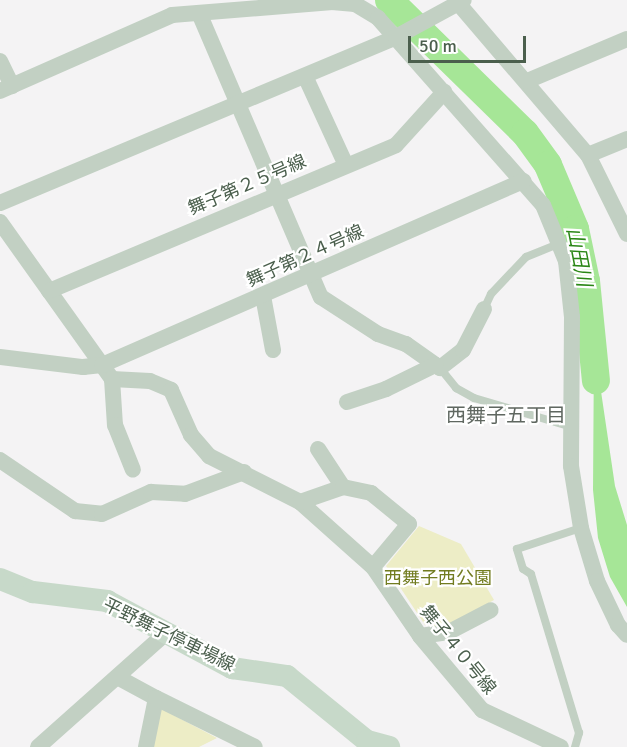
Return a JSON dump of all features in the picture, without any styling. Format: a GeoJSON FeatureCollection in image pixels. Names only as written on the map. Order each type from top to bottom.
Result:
{"type":"FeatureCollection","features":[{"type":"Feature","properties":{"kind":"main road","name":"平野舞子停車場線"},"geometry":{"type":"LineString","coordinates":[[0,579],[33,592],[108,601],[232,668],[287,676],[362,744],[389,747]]}},
{"type":"Feature","properties":{"kind":"street"},"geometry":{"type":"LineString","coordinates":[[0,203],[396,37],[461,1],[588,155],[627,234]]}},
{"type":"Feature","properties":{"kind":"street"},"geometry":{"type":"LineString","coordinates":[[0,61],[6,89],[172,15],[355,4],[378,18],[543,205],[566,261],[572,317],[572,466],[581,528],[597,581],[618,625],[627,634]]}},
{"type":"Feature","properties":{"kind":"street"},"geometry":{"type":"LineString","coordinates":[[199,13],[321,297],[378,334],[406,344],[437,367]]}},
{"type":"Feature","properties":{"kind":"street"},"geometry":{"type":"LineString","coordinates":[[527,81],[627,39]]}},
{"type":"Feature","properties":{"kind":"street"},"geometry":{"type":"LineString","coordinates":[[305,76],[346,165]]}},
{"type":"Feature","properties":{"kind":"street","name":"舞子第２５号線"},"geometry":{"type":"LineString","coordinates":[[48,291],[396,145],[444,92]]}},
{"type":"Feature","properties":{"kind":"street"},"geometry":{"type":"LineString","coordinates":[[588,155],[627,140]]}},
{"type":"Feature","properties":{"kind":"street","name":"舞子第２４号線"},"geometry":{"type":"LineString","coordinates":[[102,365],[524,181]]}},
{"type":"Feature","properties":{"kind":"street"},"geometry":{"type":"LineString","coordinates":[[0,222],[112,379],[115,425],[133,470]]}},
{"type":"Feature","properties":{"kind":"street"},"geometry":{"type":"LineString","coordinates":[[263,296],[273,350]]}},
{"type":"Feature","properties":{"kind":"street"},"geometry":{"type":"LineString","coordinates":[[346,402],[437,367],[463,350],[484,309]]}},
{"type":"Feature","properties":{"kind":"street"},"geometry":{"type":"LineString","coordinates":[[0,357],[83,367],[102,365]]}},
{"type":"Feature","properties":{"kind":"street","name":"舞子４０号線"},"geometry":{"type":"LineString","coordinates":[[112,379],[150,381],[171,390],[191,435],[209,456],[300,502],[373,567],[420,636],[482,710],[561,747]]}},
{"type":"Feature","properties":{"kind":"street"},"geometry":{"type":"LineString","coordinates":[[318,449],[343,487]]}},
{"type":"Feature","properties":{"kind":"street"},"geometry":{"type":"LineString","coordinates":[[0,460],[75,511],[102,514],[151,492],[185,494],[244,472]]}},
{"type":"Feature","properties":{"kind":"street"},"geometry":{"type":"LineString","coordinates":[[300,502],[343,487],[371,493],[409,524],[373,567]]}},
{"type":"Feature","properties":{"kind":"street"},"geometry":{"type":"LineString","coordinates":[[420,636],[449,632],[491,610]]}},
{"type":"Feature","properties":{"kind":"street"},"geometry":{"type":"LineString","coordinates":[[38,747],[119,678],[166,633]]}},
{"type":"Feature","properties":{"kind":"street"},"geometry":{"type":"LineString","coordinates":[[119,678],[156,698],[229,744],[255,747]]}},
{"type":"Feature","properties":{"kind":"street"},"geometry":{"type":"LineString","coordinates":[[146,747],[156,698]]}},
{"type":"Feature","properties":{"kind":"lane"},"geometry":{"type":"LineString","coordinates":[[484,309],[491,294],[526,257],[559,244]]}},
{"type":"Feature","properties":{"kind":"lane"},"geometry":{"type":"LineString","coordinates":[[437,367],[456,387],[474,398],[572,427]]}},
{"type":"Feature","properties":{"kind":"lane"},"geometry":{"type":"LineString","coordinates":[[575,747],[579,733],[531,574],[523,569],[517,549],[581,528]]}},
{"type":"Feature","properties":{"kind":"green space","name":"西舞子西公園"},"geometry":{"type":"Polygon","coordinates":[[[419,526],[461,544],[494,600],[447,627],[425,625],[386,566],[419,526]]]}},
{"type":"Feature","properties":{"kind":"green space"},"geometry":{"type":"Polygon","coordinates":[[[160,708],[217,738],[199,747],[152,747],[160,708]]]}},
{"type":"Feature","properties":{"kind":"shaded area"},"geometry":{"type":"Polygon","coordinates":[[[594,344],[615,486],[627,525],[627,607],[610,577],[598,538],[593,490],[594,344]]]}},
{"type":"Feature","properties":{"kind":"waterway","name":"山田川"},"geometry":{"type":"LineString","coordinates":[[389,0],[525,133],[548,165],[575,229],[586,281],[596,381]]}},
{"type":"Feature","properties":{"kind":"district","name":"西舞子五丁目"},"geometry":{"type":"Point","coordinates":[506,415]}}]}
